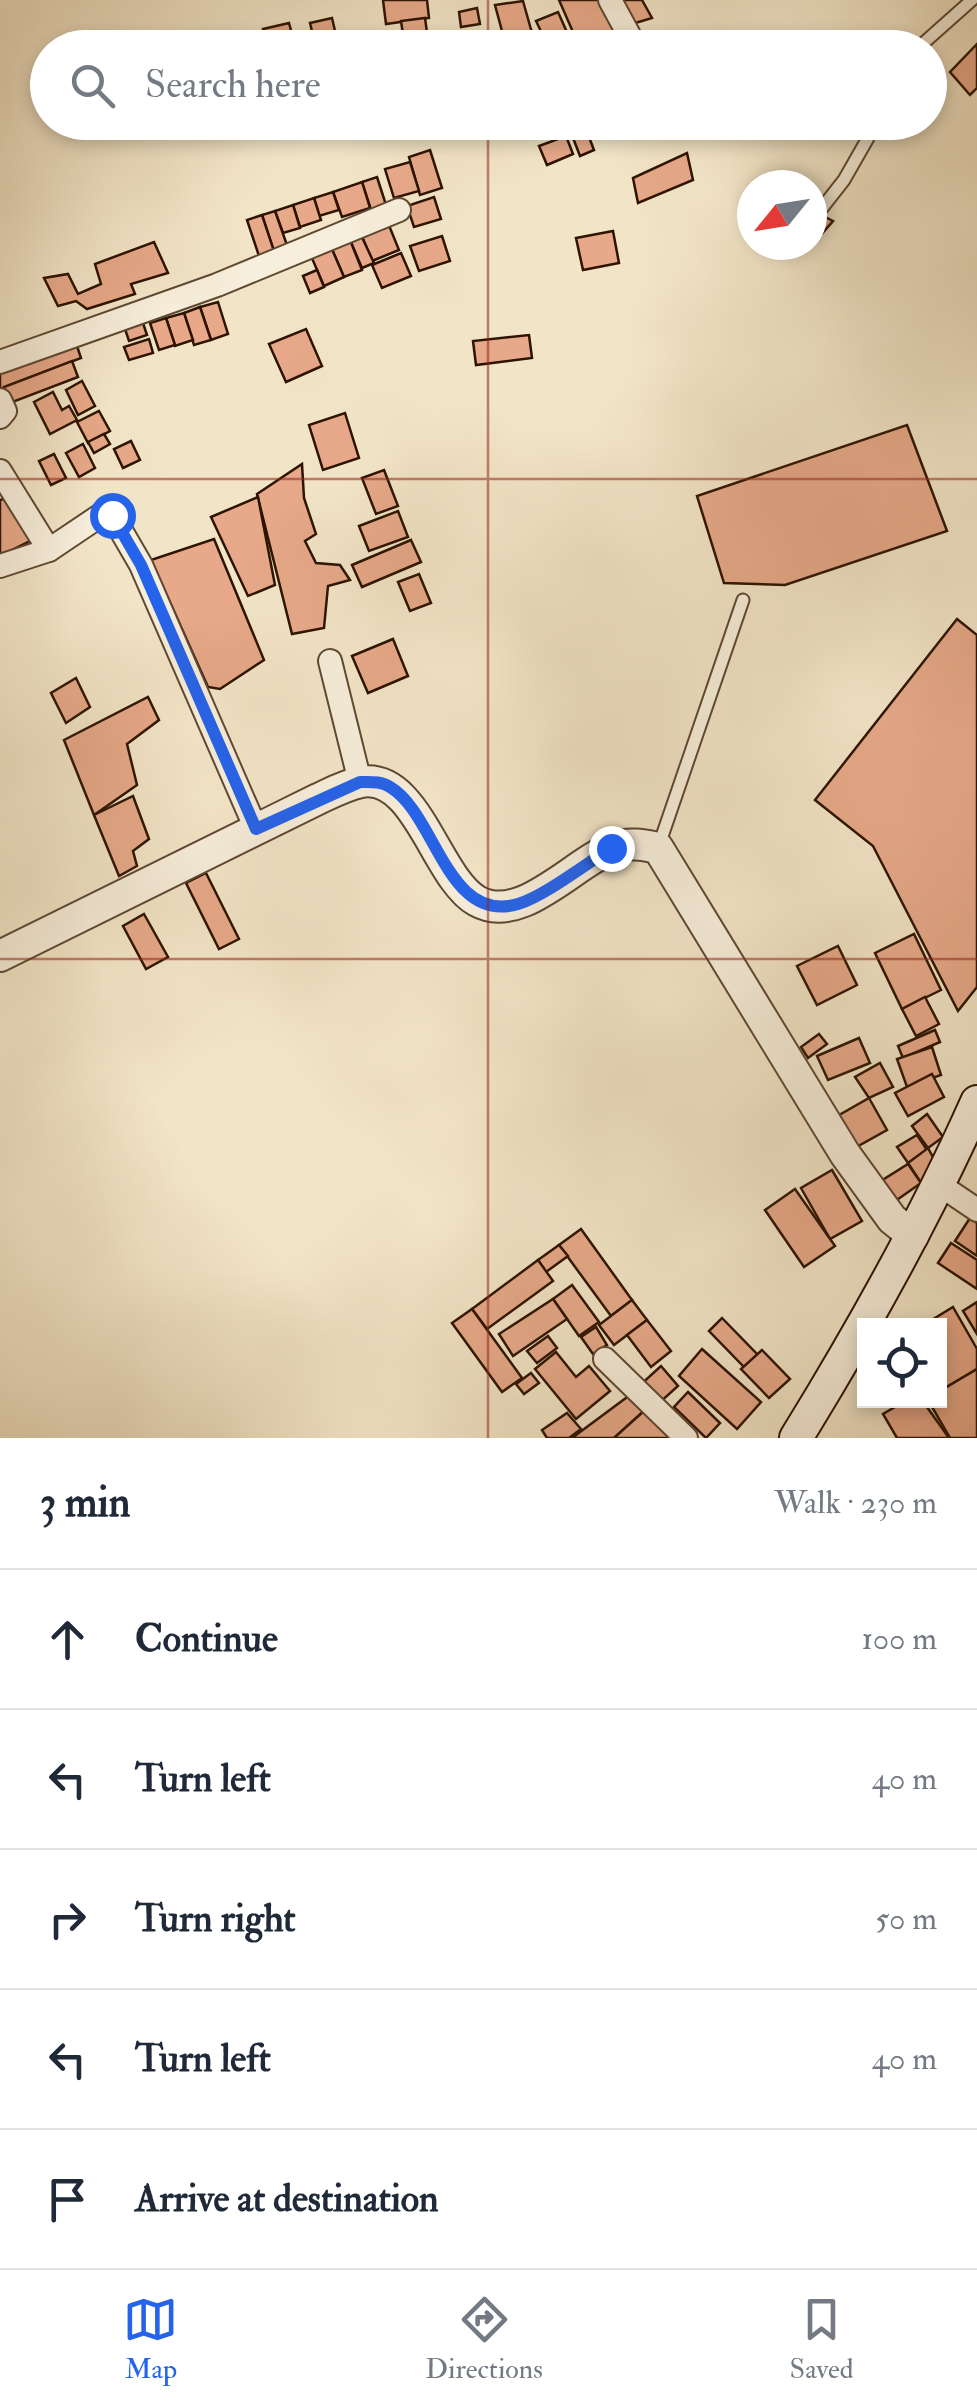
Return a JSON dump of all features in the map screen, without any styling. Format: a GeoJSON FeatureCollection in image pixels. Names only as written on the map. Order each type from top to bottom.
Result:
{"type":"FeatureCollection","features":[{"type":"Feature","properties":{"kind":"main road"},"geometry":{"type":"LineString","coordinates":[[796,1438],[851,1349],[940,1185],[977,1102]]}},
{"type":"Feature","properties":{"kind":"street"},"geometry":{"type":"LineString","coordinates":[[610,0],[626,30]]}},
{"type":"Feature","properties":{"kind":"street"},"geometry":{"type":"LineString","coordinates":[[0,362],[226,281],[400,210]]}},
{"type":"Feature","properties":{"kind":"street"},"geometry":{"type":"LineString","coordinates":[[0,400],[5,411],[0,416]]}},
{"type":"Feature","properties":{"kind":"street"},"geometry":{"type":"LineString","coordinates":[[0,471],[50,550]]}},
{"type":"Feature","properties":{"kind":"street"},"geometry":{"type":"LineString","coordinates":[[0,566],[50,550],[105,512],[116,519],[141,565],[256,829]]}},
{"type":"Feature","properties":{"kind":"street"},"geometry":{"type":"LineString","coordinates":[[330,661],[360,782]]}},
{"type":"Feature","properties":{"kind":"street"},"geometry":{"type":"LineString","coordinates":[[0,956],[360,782],[378,782],[393,788],[418,819],[454,878],[476,901],[498,908],[521,903],[611,848],[631,844],[658,848],[845,1154],[892,1219],[912,1236]]}},
{"type":"Feature","properties":{"kind":"street"},"geometry":{"type":"LineString","coordinates":[[940,1185],[977,1210]]}},
{"type":"Feature","properties":{"kind":"street"},"geometry":{"type":"LineString","coordinates":[[605,1359],[686,1438]]}},
{"type":"Feature","properties":{"kind":"lane"},"geometry":{"type":"LineString","coordinates":[[938,30],[972,0]]}},
{"type":"Feature","properties":{"kind":"lane"},"geometry":{"type":"LineString","coordinates":[[827,202],[867,140]]}},
{"type":"Feature","properties":{"kind":"lane"},"geometry":{"type":"LineString","coordinates":[[658,848],[743,600]]}},
{"type":"Feature","properties":{"kind":"building"},"geometry":{"type":"Polygon","coordinates":[[[383,0],[427,0],[429,18],[386,24],[383,0]]]}},
{"type":"Feature","properties":{"kind":"building"},"geometry":{"type":"Polygon","coordinates":[[[559,0],[601,0],[617,30],[572,30],[559,0]]]}},
{"type":"Feature","properties":{"kind":"building"},"geometry":{"type":"Polygon","coordinates":[[[617,0],[642,0],[652,18],[632,24],[617,0]]]}},
{"type":"Feature","properties":{"kind":"building"},"geometry":{"type":"Polygon","coordinates":[[[523,1],[531,30],[502,30],[495,5],[523,1]]]}},
{"type":"Feature","properties":{"kind":"building"},"geometry":{"type":"Polygon","coordinates":[[[477,8],[480,24],[461,27],[459,12],[477,8]]]}},
{"type":"Feature","properties":{"kind":"building"},"geometry":{"type":"Polygon","coordinates":[[[558,12],[566,30],[540,30],[536,21],[558,12]]]}},
{"type":"Feature","properties":{"kind":"building"},"geometry":{"type":"Polygon","coordinates":[[[332,18],[335,30],[312,30],[310,23],[332,18]]]}},
{"type":"Feature","properties":{"kind":"building"},"geometry":{"type":"Polygon","coordinates":[[[425,18],[427,30],[402,30],[401,21],[425,18]]]}},
{"type":"Feature","properties":{"kind":"building"},"geometry":{"type":"Polygon","coordinates":[[[289,23],[291,30],[263,30],[289,23]]]}},
{"type":"Feature","properties":{"kind":"building"},"geometry":{"type":"Polygon","coordinates":[[[977,44],[977,88],[970,95],[950,72],[977,44]]]}},
{"type":"Feature","properties":{"kind":"building"},"geometry":{"type":"Polygon","coordinates":[[[568,140],[573,154],[547,165],[539,146],[568,140]]]}},
{"type":"Feature","properties":{"kind":"building"},"geometry":{"type":"Polygon","coordinates":[[[574,140],[590,140],[594,150],[580,156],[574,140]]]}},
{"type":"Feature","properties":{"kind":"building"},"geometry":{"type":"Polygon","coordinates":[[[430,150],[442,188],[420,195],[409,157],[430,150]]]}},
{"type":"Feature","properties":{"kind":"building"},"geometry":{"type":"Polygon","coordinates":[[[687,153],[693,180],[638,203],[633,178],[687,153]]]}},
{"type":"Feature","properties":{"kind":"building"},"geometry":{"type":"Polygon","coordinates":[[[410,162],[419,191],[394,198],[385,169],[410,162]]]}},
{"type":"Feature","properties":{"kind":"building"},"geometry":{"type":"Polygon","coordinates":[[[377,177],[387,208],[372,213],[362,182],[377,177]]]}},
{"type":"Feature","properties":{"kind":"building"},"geometry":{"type":"Polygon","coordinates":[[[362,182],[370,208],[342,217],[333,192],[362,182]]]}},
{"type":"Feature","properties":{"kind":"building"},"geometry":{"type":"Polygon","coordinates":[[[333,192],[339,210],[319,216],[314,198],[333,192]]]}},
{"type":"Feature","properties":{"kind":"building"},"geometry":{"type":"Polygon","coordinates":[[[434,197],[441,219],[414,227],[407,206],[434,197]]]}},
{"type":"Feature","properties":{"kind":"building"},"geometry":{"type":"Polygon","coordinates":[[[314,198],[321,220],[300,227],[293,205],[314,198]]]}},
{"type":"Feature","properties":{"kind":"building"},"geometry":{"type":"Polygon","coordinates":[[[293,205],[300,228],[283,233],[275,211],[293,205]]]}},
{"type":"Feature","properties":{"kind":"building"},"geometry":{"type":"Polygon","coordinates":[[[275,211],[288,248],[274,252],[262,215],[275,211]]]}},
{"type":"Feature","properties":{"kind":"building"},"geometry":{"type":"Polygon","coordinates":[[[262,215],[275,254],[260,259],[247,220],[262,215]]]}},
{"type":"Feature","properties":{"kind":"building"},"geometry":{"type":"Polygon","coordinates":[[[386,218],[399,250],[372,261],[359,229],[386,218]]]}},
{"type":"Feature","properties":{"kind":"building"},"geometry":{"type":"Polygon","coordinates":[[[613,231],[619,263],[583,270],[576,238],[613,231]]]}},
{"type":"Feature","properties":{"kind":"building"},"geometry":{"type":"Polygon","coordinates":[[[361,235],[374,263],[362,268],[350,240],[361,235]]]}},
{"type":"Feature","properties":{"kind":"building"},"geometry":{"type":"Polygon","coordinates":[[[442,236],[450,261],[419,271],[410,246],[442,236]]]}},
{"type":"Feature","properties":{"kind":"building"},"geometry":{"type":"Polygon","coordinates":[[[350,240],[362,270],[344,277],[331,247],[350,240]]]}},
{"type":"Feature","properties":{"kind":"building"},"geometry":{"type":"Polygon","coordinates":[[[154,242],[168,273],[131,284],[135,294],[87,309],[76,301],[58,306],[44,278],[68,274],[78,294],[101,284],[95,264],[154,242]]]}},
{"type":"Feature","properties":{"kind":"building"},"geometry":{"type":"Polygon","coordinates":[[[331,247],[344,277],[324,286],[311,256],[331,247]]]}},
{"type":"Feature","properties":{"kind":"building"},"geometry":{"type":"Polygon","coordinates":[[[401,253],[411,276],[382,288],[372,265],[401,253]]]}},
{"type":"Feature","properties":{"kind":"building"},"geometry":{"type":"Polygon","coordinates":[[[317,270],[324,287],[310,293],[303,276],[317,270]]]}},
{"type":"Feature","properties":{"kind":"building"},"geometry":{"type":"Polygon","coordinates":[[[218,302],[228,334],[211,340],[200,307],[218,302]]]}},
{"type":"Feature","properties":{"kind":"building"},"geometry":{"type":"Polygon","coordinates":[[[200,307],[211,340],[194,345],[184,313],[200,307]]]}},
{"type":"Feature","properties":{"kind":"building"},"geometry":{"type":"Polygon","coordinates":[[[184,313],[193,340],[175,346],[166,318],[184,313]]]}},
{"type":"Feature","properties":{"kind":"building"},"geometry":{"type":"Polygon","coordinates":[[[141,317],[147,335],[129,341],[123,323],[141,317]]]}},
{"type":"Feature","properties":{"kind":"building"},"geometry":{"type":"Polygon","coordinates":[[[166,318],[175,345],[159,350],[150,323],[166,318]]]}},
{"type":"Feature","properties":{"kind":"building"},"geometry":{"type":"Polygon","coordinates":[[[306,329],[322,366],[286,382],[269,344],[306,329]]]}},
{"type":"Feature","properties":{"kind":"building"},"geometry":{"type":"Polygon","coordinates":[[[529,335],[532,358],[476,365],[473,341],[529,335]]]}},
{"type":"Feature","properties":{"kind":"building"},"geometry":{"type":"Polygon","coordinates":[[[74,337],[81,358],[0,389],[0,365],[74,337]]]}},
{"type":"Feature","properties":{"kind":"building"},"geometry":{"type":"Polygon","coordinates":[[[149,339],[153,353],[129,360],[124,347],[149,339]]]}},
{"type":"Feature","properties":{"kind":"building"},"geometry":{"type":"Polygon","coordinates":[[[72,361],[78,377],[10,403],[4,387],[72,361]]]}},
{"type":"Feature","properties":{"kind":"building"},"geometry":{"type":"Polygon","coordinates":[[[82,381],[95,406],[78,415],[66,390],[82,381]]]}},
{"type":"Feature","properties":{"kind":"building"},"geometry":{"type":"Polygon","coordinates":[[[53,392],[62,410],[69,406],[77,420],[50,434],[34,402],[53,392]]]}},
{"type":"Feature","properties":{"kind":"building"},"geometry":{"type":"Polygon","coordinates":[[[99,411],[110,431],[88,443],[77,422],[99,411]]]}},
{"type":"Feature","properties":{"kind":"building"},"geometry":{"type":"Polygon","coordinates":[[[345,413],[359,458],[323,470],[309,425],[345,413]]]}},
{"type":"Feature","properties":{"kind":"building"},"geometry":{"type":"Polygon","coordinates":[[[907,425],[947,531],[785,585],[724,583],[697,496],[907,425]]]}},
{"type":"Feature","properties":{"kind":"building"},"geometry":{"type":"Polygon","coordinates":[[[104,434],[110,444],[94,453],[88,442],[104,434]]]}},
{"type":"Feature","properties":{"kind":"building"},"geometry":{"type":"Polygon","coordinates":[[[131,441],[140,460],[123,468],[114,449],[131,441]]]}},
{"type":"Feature","properties":{"kind":"building"},"geometry":{"type":"Polygon","coordinates":[[[83,444],[95,468],[79,477],[66,453],[83,444]]]}},
{"type":"Feature","properties":{"kind":"building"},"geometry":{"type":"Polygon","coordinates":[[[54,454],[66,478],[51,485],[39,461],[54,454]]]}},
{"type":"Feature","properties":{"kind":"building"},"geometry":{"type":"Polygon","coordinates":[[[302,464],[304,498],[316,534],[305,541],[316,563],[340,565],[350,580],[328,586],[324,628],[292,634],[257,494],[302,464]]]}},
{"type":"Feature","properties":{"kind":"building"},"geometry":{"type":"Polygon","coordinates":[[[384,470],[398,506],[376,514],[362,478],[384,470]]]}},
{"type":"Feature","properties":{"kind":"building"},"geometry":{"type":"Polygon","coordinates":[[[258,497],[275,585],[248,596],[211,517],[258,497]]]}},
{"type":"Feature","properties":{"kind":"building"},"geometry":{"type":"Polygon","coordinates":[[[8,498],[36,538],[0,556],[0,500],[8,498]]]}},
{"type":"Feature","properties":{"kind":"building"},"geometry":{"type":"Polygon","coordinates":[[[398,511],[408,537],[369,551],[359,526],[398,511]]]}},
{"type":"Feature","properties":{"kind":"building"},"geometry":{"type":"Polygon","coordinates":[[[214,539],[264,660],[220,689],[208,687],[151,560],[214,539]]]}},
{"type":"Feature","properties":{"kind":"building"},"geometry":{"type":"Polygon","coordinates":[[[411,540],[421,562],[362,587],[352,565],[411,540]]]}},
{"type":"Feature","properties":{"kind":"building"},"geometry":{"type":"Polygon","coordinates":[[[419,574],[431,603],[410,611],[398,582],[419,574]]]}},
{"type":"Feature","properties":{"kind":"building"},"geometry":{"type":"Polygon","coordinates":[[[957,619],[977,635],[977,987],[958,1011],[873,846],[815,800],[957,619]]]}},
{"type":"Feature","properties":{"kind":"building"},"geometry":{"type":"Polygon","coordinates":[[[393,639],[408,676],[368,693],[352,656],[393,639]]]}},
{"type":"Feature","properties":{"kind":"building"},"geometry":{"type":"Polygon","coordinates":[[[76,678],[90,707],[66,723],[51,693],[76,678]]]}},
{"type":"Feature","properties":{"kind":"building"},"geometry":{"type":"Polygon","coordinates":[[[148,697],[159,720],[127,744],[137,785],[94,815],[64,740],[148,697]]]}},
{"type":"Feature","properties":{"kind":"building"},"geometry":{"type":"Polygon","coordinates":[[[133,796],[149,839],[133,851],[137,866],[119,876],[94,815],[133,796]]]}},
{"type":"Feature","properties":{"kind":"building"},"geometry":{"type":"Polygon","coordinates":[[[206,873],[239,939],[219,949],[186,883],[206,873]]]}},
{"type":"Feature","properties":{"kind":"building"},"geometry":{"type":"Polygon","coordinates":[[[144,914],[168,957],[146,969],[123,926],[144,914]]]}},
{"type":"Feature","properties":{"kind":"building"},"geometry":{"type":"Polygon","coordinates":[[[914,934],[941,990],[902,1009],[875,953],[914,934]]]}},
{"type":"Feature","properties":{"kind":"building"},"geometry":{"type":"Polygon","coordinates":[[[838,946],[857,985],[817,1005],[797,966],[838,946]]]}},
{"type":"Feature","properties":{"kind":"building"},"geometry":{"type":"Polygon","coordinates":[[[925,997],[939,1024],[916,1036],[902,1009],[925,997]]]}},
{"type":"Feature","properties":{"kind":"building"},"geometry":{"type":"Polygon","coordinates":[[[935,1030],[940,1042],[903,1058],[898,1046],[935,1030]]]}},
{"type":"Feature","properties":{"kind":"building"},"geometry":{"type":"Polygon","coordinates":[[[819,1034],[827,1044],[808,1058],[801,1047],[819,1034]]]}},
{"type":"Feature","properties":{"kind":"building"},"geometry":{"type":"Polygon","coordinates":[[[859,1038],[870,1063],[828,1080],[817,1056],[859,1038]]]}},
{"type":"Feature","properties":{"kind":"building"},"geometry":{"type":"Polygon","coordinates":[[[932,1047],[941,1075],[907,1087],[897,1059],[932,1047]]]}},
{"type":"Feature","properties":{"kind":"building"},"geometry":{"type":"Polygon","coordinates":[[[880,1063],[893,1087],[869,1098],[855,1077],[880,1063]]]}},
{"type":"Feature","properties":{"kind":"building"},"geometry":{"type":"Polygon","coordinates":[[[932,1074],[944,1097],[908,1116],[895,1093],[932,1074]]]}},
{"type":"Feature","properties":{"kind":"building"},"geometry":{"type":"Polygon","coordinates":[[[869,1098],[887,1130],[851,1150],[834,1118],[869,1098]]]}},
{"type":"Feature","properties":{"kind":"building"},"geometry":{"type":"Polygon","coordinates":[[[927,1114],[943,1137],[928,1148],[912,1126],[927,1114]]]}},
{"type":"Feature","properties":{"kind":"building"},"geometry":{"type":"Polygon","coordinates":[[[917,1135],[927,1150],[908,1163],[897,1147],[917,1135]]]}},
{"type":"Feature","properties":{"kind":"building"},"geometry":{"type":"Polygon","coordinates":[[[928,1148],[940,1170],[921,1183],[908,1163],[928,1148]]]}},
{"type":"Feature","properties":{"kind":"building"},"geometry":{"type":"Polygon","coordinates":[[[908,1164],[921,1183],[894,1202],[881,1181],[908,1164]]]}},
{"type":"Feature","properties":{"kind":"building"},"geometry":{"type":"Polygon","coordinates":[[[832,1170],[862,1221],[830,1239],[801,1188],[832,1170]]]}},
{"type":"Feature","properties":{"kind":"building"},"geometry":{"type":"Polygon","coordinates":[[[795,1189],[835,1246],[804,1267],[765,1210],[795,1189]]]}},
{"type":"Feature","properties":{"kind":"building"},"geometry":{"type":"Polygon","coordinates":[[[970,1218],[977,1223],[977,1256],[955,1241],[970,1218]]]}},
{"type":"Feature","properties":{"kind":"building"},"geometry":{"type":"Polygon","coordinates":[[[581,1229],[632,1300],[611,1316],[559,1245],[581,1229]]]}},
{"type":"Feature","properties":{"kind":"building"},"geometry":{"type":"Polygon","coordinates":[[[951,1243],[977,1260],[977,1289],[938,1263],[951,1243]]]}},
{"type":"Feature","properties":{"kind":"building"},"geometry":{"type":"Polygon","coordinates":[[[559,1245],[568,1256],[546,1272],[538,1260],[559,1245]]]}},
{"type":"Feature","properties":{"kind":"building"},"geometry":{"type":"Polygon","coordinates":[[[538,1260],[553,1281],[487,1329],[472,1309],[538,1260]]]}},
{"type":"Feature","properties":{"kind":"building"},"geometry":{"type":"Polygon","coordinates":[[[572,1285],[599,1322],[579,1336],[553,1299],[572,1285]]]}},
{"type":"Feature","properties":{"kind":"building"},"geometry":{"type":"Polygon","coordinates":[[[553,1299],[567,1319],[513,1356],[499,1334],[553,1299]]]}},
{"type":"Feature","properties":{"kind":"building"},"geometry":{"type":"Polygon","coordinates":[[[632,1300],[647,1320],[614,1345],[599,1325],[632,1300]]]}},
{"type":"Feature","properties":{"kind":"building"},"geometry":{"type":"Polygon","coordinates":[[[977,1302],[977,1334],[963,1311],[977,1302]]]}},
{"type":"Feature","properties":{"kind":"building"},"geometry":{"type":"Polygon","coordinates":[[[953,1307],[977,1349],[977,1369],[947,1387],[947,1318],[935,1318],[953,1307]]]}},
{"type":"Feature","properties":{"kind":"building"},"geometry":{"type":"Polygon","coordinates":[[[472,1309],[522,1378],[502,1392],[452,1323],[472,1309]]]}},
{"type":"Feature","properties":{"kind":"building"},"geometry":{"type":"Polygon","coordinates":[[[722,1318],[758,1355],[745,1368],[709,1331],[722,1318]]]}},
{"type":"Feature","properties":{"kind":"building"},"geometry":{"type":"Polygon","coordinates":[[[647,1320],[671,1351],[651,1367],[627,1335],[647,1320]]]}},
{"type":"Feature","properties":{"kind":"building"},"geometry":{"type":"Polygon","coordinates":[[[596,1327],[607,1345],[593,1354],[581,1337],[596,1327]]]}},
{"type":"Feature","properties":{"kind":"building"},"geometry":{"type":"Polygon","coordinates":[[[548,1336],[557,1348],[537,1363],[527,1351],[548,1336]]]}},
{"type":"Feature","properties":{"kind":"building"},"geometry":{"type":"Polygon","coordinates":[[[702,1349],[761,1402],[737,1429],[679,1376],[702,1349]]]}},
{"type":"Feature","properties":{"kind":"building"},"geometry":{"type":"Polygon","coordinates":[[[762,1350],[790,1379],[769,1398],[741,1369],[762,1350]]]}},
{"type":"Feature","properties":{"kind":"building"},"geometry":{"type":"Polygon","coordinates":[[[556,1352],[576,1377],[589,1366],[610,1391],[576,1419],[535,1369],[556,1352]]]}},
{"type":"Feature","properties":{"kind":"building"},"geometry":{"type":"Polygon","coordinates":[[[661,1366],[678,1386],[657,1405],[639,1386],[661,1366]]]}},
{"type":"Feature","properties":{"kind":"building"},"geometry":{"type":"Polygon","coordinates":[[[977,1369],[977,1438],[950,1438],[933,1408],[947,1408],[947,1387],[977,1369]]]}},
{"type":"Feature","properties":{"kind":"building"},"geometry":{"type":"Polygon","coordinates":[[[531,1373],[539,1383],[524,1394],[516,1384],[531,1373]]]}},
{"type":"Feature","properties":{"kind":"building"},"geometry":{"type":"Polygon","coordinates":[[[688,1392],[720,1423],[706,1438],[674,1407],[688,1392]]]}},
{"type":"Feature","properties":{"kind":"building"},"geometry":{"type":"Polygon","coordinates":[[[630,1395],[645,1410],[614,1438],[572,1438],[630,1395]]]}},
{"type":"Feature","properties":{"kind":"building"},"geometry":{"type":"Polygon","coordinates":[[[893,1408],[928,1408],[949,1438],[897,1438],[883,1414],[893,1408]]]}},
{"type":"Feature","properties":{"kind":"building"},"geometry":{"type":"Polygon","coordinates":[[[645,1410],[670,1438],[614,1438],[645,1410]]]}},
{"type":"Feature","properties":{"kind":"building"},"geometry":{"type":"Polygon","coordinates":[[[567,1413],[581,1429],[569,1438],[547,1438],[542,1430],[567,1413]]]}},
{"type":"Feature","properties":{"kind":"route"},"geometry":{"type":"LineString","coordinates":[[112,515],[141,565],[256,829],[318,798],[360,782],[378,782],[393,788],[418,819],[454,878],[476,901],[498,908],[521,903],[611,848]]}}]}
